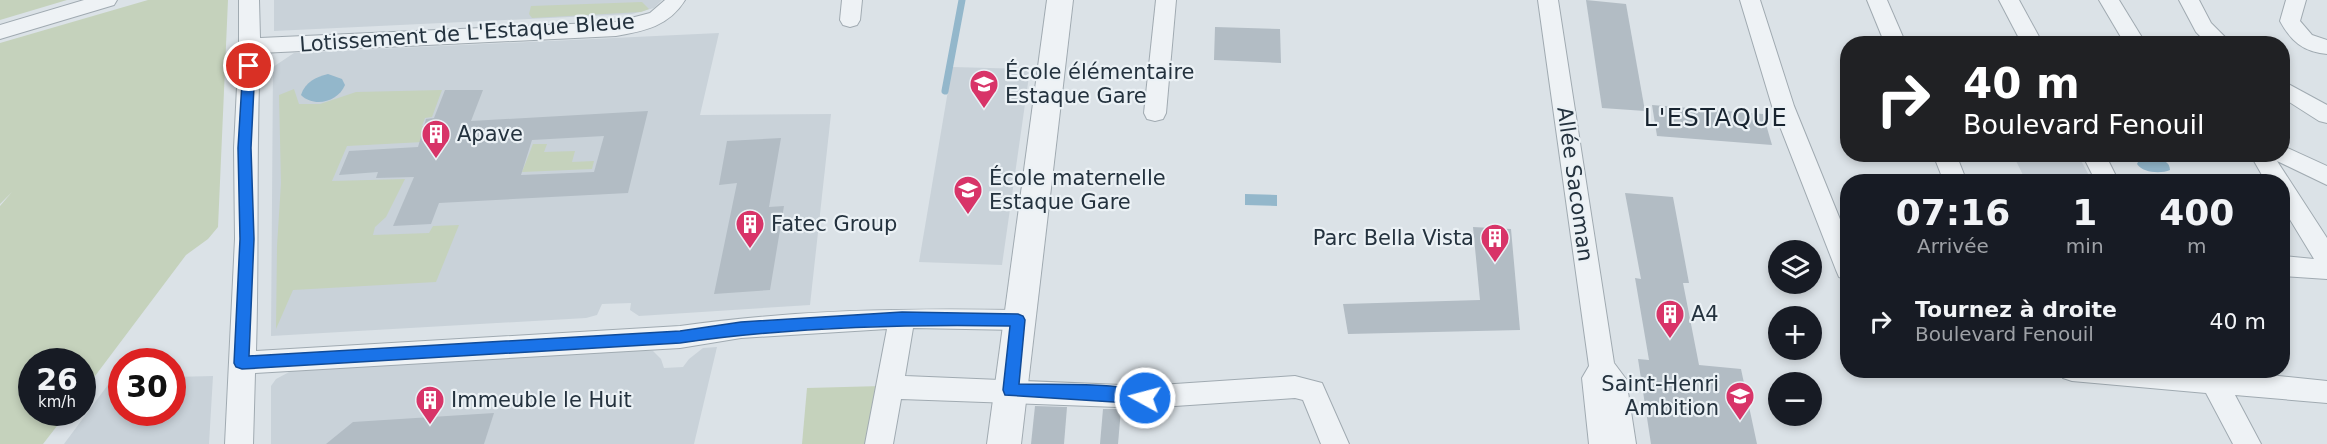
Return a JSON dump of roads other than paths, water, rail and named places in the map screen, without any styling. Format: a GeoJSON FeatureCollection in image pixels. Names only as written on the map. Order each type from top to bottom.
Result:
{"type":"FeatureCollection","features":[{"type":"Feature","properties":{"kind":"street"},"geometry":{"type":"LineString","coordinates":[[0,32],[107,0]]}},
{"type":"Feature","properties":{"kind":"street"},"geometry":{"type":"LineString","coordinates":[[239,444],[247,239],[244,148],[250,46],[249,0]]}},
{"type":"Feature","properties":{"kind":"street","name":"Lotissement de L'Estaque Bleue"},"geometry":{"type":"LineString","coordinates":[[250,46],[616,29],[638,26],[660,16],[675,0]]}},
{"type":"Feature","properties":{"kind":"street"},"geometry":{"type":"LineString","coordinates":[[1004,444],[1060,0]]}},
{"type":"Feature","properties":{"kind":"street"},"geometry":{"type":"LineString","coordinates":[[1155,113],[1166,0]]}},
{"type":"Feature","properties":{"kind":"street","name":"Allée Sacoman"},"geometry":{"type":"LineString","coordinates":[[1548,0],[1602,368],[1613,379],[1622,444]]}},
{"type":"Feature","properties":{"kind":"street"},"geometry":{"type":"LineString","coordinates":[[1750,0],[1783,106],[1840,232]]}},
{"type":"Feature","properties":{"kind":"street"},"geometry":{"type":"LineString","coordinates":[[1877,0],[1893,36]]}},
{"type":"Feature","properties":{"kind":"street"},"geometry":{"type":"LineString","coordinates":[[2009,0],[2029,36]]}},
{"type":"Feature","properties":{"kind":"street"},"geometry":{"type":"LineString","coordinates":[[2109,0],[2131,36]]}},
{"type":"Feature","properties":{"kind":"street"},"geometry":{"type":"LineString","coordinates":[[2189,0],[2203,27],[2213,36]]}},
{"type":"Feature","properties":{"kind":"street"},"geometry":{"type":"LineString","coordinates":[[2296,0],[2290,21],[2297,34],[2314,47],[2327,47]]}},
{"type":"Feature","properties":{"kind":"street"},"geometry":{"type":"LineString","coordinates":[[2290,92],[2327,115]]}},
{"type":"Feature","properties":{"kind":"street"},"geometry":{"type":"LineString","coordinates":[[2290,158],[2327,176]]}},
{"type":"Feature","properties":{"kind":"street"},"geometry":{"type":"LineString","coordinates":[[2290,200],[2327,258]]}},
{"type":"Feature","properties":{"kind":"street"},"geometry":{"type":"LineString","coordinates":[[2290,266],[2327,269]]}},
{"type":"Feature","properties":{"kind":"street"},"geometry":{"type":"LineString","coordinates":[[242,363],[680,337],[741,328],[902,318],[1018,320]]}},
{"type":"Feature","properties":{"kind":"street"},"geometry":{"type":"LineString","coordinates":[[879,444],[902,318]]}},
{"type":"Feature","properties":{"kind":"street","name":"Allée Sacoman"},"geometry":{"type":"LineString","coordinates":[[1602,368],[1595,378],[1603,444]]}},
{"type":"Feature","properties":{"kind":"street"},"geometry":{"type":"LineString","coordinates":[[2212,378],[2247,444]]}},
{"type":"Feature","properties":{"kind":"street"},"geometry":{"type":"LineString","coordinates":[[2219,378],[2327,392]]}},
{"type":"Feature","properties":{"kind":"street"},"geometry":{"type":"LineString","coordinates":[[890,387],[1121,394],[1145,398],[1295,387],[1313,391],[1335,444]]}},
{"type":"Feature","properties":{"kind":"water"},"geometry":{"type":"Polygon","coordinates":[[[328,74],[342,79],[345,85],[337,96],[319,102],[306,99],[301,95],[312,81],[328,74]]]}},
{"type":"Feature","properties":{"kind":"water"},"geometry":{"type":"Polygon","coordinates":[[[2138,162],[2165,162],[2170,170],[2152,172],[2140,167],[2138,162]]]}},
{"type":"Feature","properties":{"kind":"water"},"geometry":{"type":"Polygon","coordinates":[[[1245,194],[1277,195],[1277,206],[1245,205],[1245,194]]]}},
{"type":"Feature","properties":{"kind":"waterway"},"geometry":{"type":"LineString","coordinates":[[945,91],[962,0]]}},
{"type":"Feature","properties":{"kind":"place","name":"École élémentaire Estaque Gare"},"geometry":{"type":"Point","coordinates":[984,110]}},
{"type":"Feature","properties":{"kind":"place","name":"Apave"},"geometry":{"type":"Point","coordinates":[436,160]}},
{"type":"Feature","properties":{"kind":"place","name":"École maternelle Estaque Gare"},"geometry":{"type":"Point","coordinates":[968,216]}},
{"type":"Feature","properties":{"kind":"place","name":"Fatec Group"},"geometry":{"type":"Point","coordinates":[750,250]}},
{"type":"Feature","properties":{"kind":"place","name":"Parc Bella Vista"},"geometry":{"type":"Point","coordinates":[1495,264]}},
{"type":"Feature","properties":{"kind":"place","name":"A4"},"geometry":{"type":"Point","coordinates":[1670,340]}},
{"type":"Feature","properties":{"kind":"place","name":"Saint-Henri Ambition"},"geometry":{"type":"Point","coordinates":[1740,422]}},
{"type":"Feature","properties":{"kind":"place","name":"Immeuble le Huit"},"geometry":{"type":"Point","coordinates":[430,426]}},
{"type":"Feature","properties":{"kind":"district","name":"L'ESTAQUE"},"geometry":{"type":"Point","coordinates":[1716,118]}}]}
